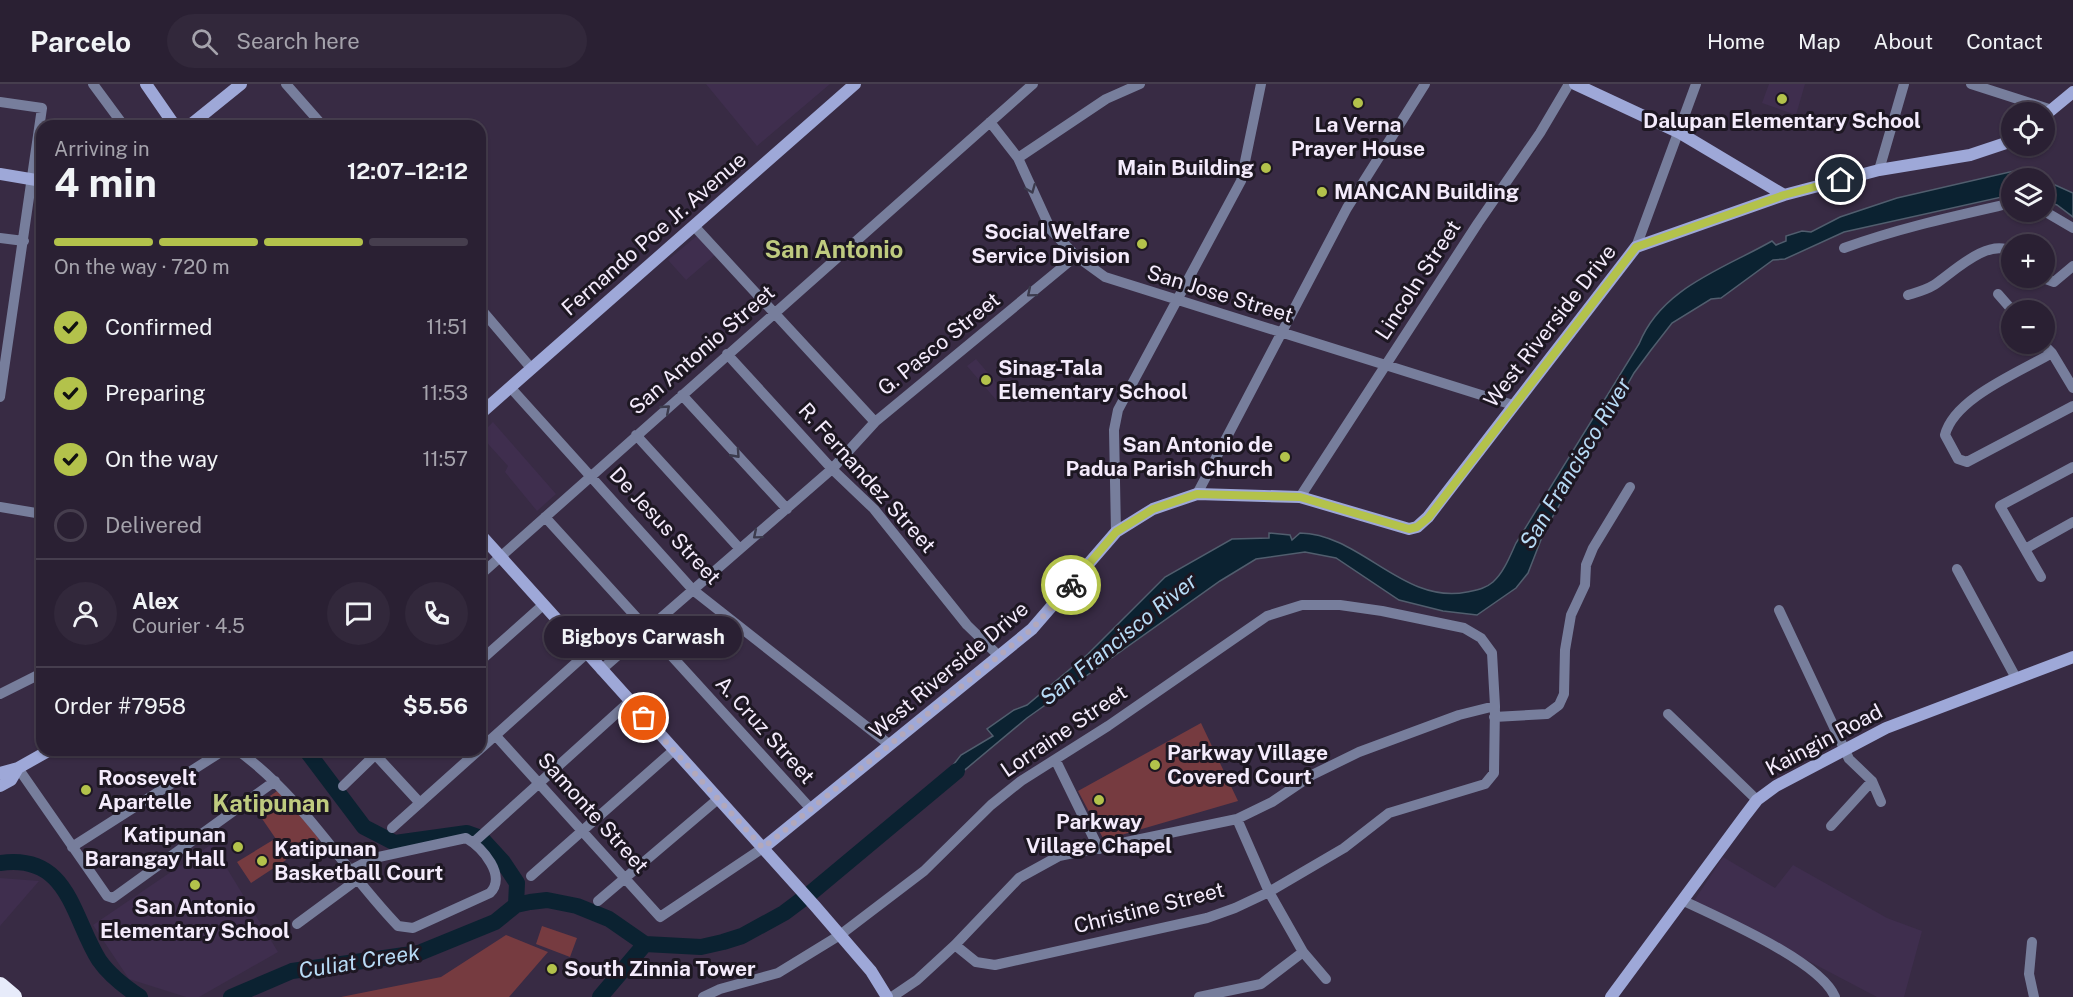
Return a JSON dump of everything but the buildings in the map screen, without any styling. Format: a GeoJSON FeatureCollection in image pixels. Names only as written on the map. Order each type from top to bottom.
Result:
{"type":"FeatureCollection","features":[{"type":"Feature","properties":{"kind":"highway"},"geometry":{"type":"LineString","coordinates":[[0,986],[13,997]]}},
{"type":"Feature","properties":{"kind":"street"},"geometry":{"type":"LineString","coordinates":[[93,84],[119,120]]}},
{"type":"Feature","properties":{"kind":"street"},"geometry":{"type":"LineString","coordinates":[[146,84],[172,120]]}},
{"type":"Feature","properties":{"kind":"street"},"geometry":{"type":"LineString","coordinates":[[196,120],[241,84]]}},
{"type":"Feature","properties":{"kind":"street"},"geometry":{"type":"LineString","coordinates":[[286,84],[318,120]]}},
{"type":"Feature","properties":{"kind":"street","name":"Fernando Poe Jr. Avenue"},"geometry":{"type":"LineString","coordinates":[[486,409],[855,84]]}},
{"type":"Feature","properties":{"kind":"street","name":"San Antonio Street"},"geometry":{"type":"LineString","coordinates":[[486,571],[590,475],[1032,84]]}},
{"type":"Feature","properties":{"kind":"street"},"geometry":{"type":"LineString","coordinates":[[1018,158],[1106,99],[1140,84]]}},
{"type":"Feature","properties":{"kind":"street"},"geometry":{"type":"LineString","coordinates":[[1116,532],[1114,430],[1118,410],[1175,300],[1241,181],[1261,84]]}},
{"type":"Feature","properties":{"kind":"street"},"geometry":{"type":"LineString","coordinates":[[1197,494],[1347,208],[1425,84]]}},
{"type":"Feature","properties":{"kind":"street","name":"Lincoln Street"},"geometry":{"type":"LineString","coordinates":[[1300,497],[1478,223],[1540,133],[1569,84]]}},
{"type":"Feature","properties":{"kind":"street"},"geometry":{"type":"LineString","coordinates":[[1575,84],[1680,133],[1784,195]]}},
{"type":"Feature","properties":{"kind":"street"},"geometry":{"type":"LineString","coordinates":[[1636,247],[1680,133],[1696,84]]}},
{"type":"Feature","properties":{"kind":"street"},"geometry":{"type":"LineString","coordinates":[[1879,170],[1904,84]]}},
{"type":"Feature","properties":{"kind":"street"},"geometry":{"type":"LineString","coordinates":[[1971,84],[2019,102]]}},
{"type":"Feature","properties":{"kind":"street"},"geometry":{"type":"LineString","coordinates":[[2055,107],[2073,92]]}},
{"type":"Feature","properties":{"kind":"street"},"geometry":{"type":"LineString","coordinates":[[0,102],[42,108],[41,120]]}},
{"type":"Feature","properties":{"kind":"street","name":"San Jose Street"},"geometry":{"type":"LineString","coordinates":[[990,122],[1018,158],[1051,230],[1076,256],[1105,277],[1282,334],[1387,363],[1513,405]]}},
{"type":"Feature","properties":{"kind":"street","name":"West Riverside Drive"},"geometry":{"type":"LineString","coordinates":[[660,917],[763,848],[1032,629],[1116,532],[1153,509],[1197,494],[1300,497],[1361,513],[1404,528],[1417,527],[1428,518],[1636,247],[1784,195],[1879,170],[1970,155],[2001,145]]}},
{"type":"Feature","properties":{"kind":"street"},"geometry":{"type":"LineString","coordinates":[[0,174],[36,180]]}},
{"type":"Feature","properties":{"kind":"street"},"geometry":{"type":"LineString","coordinates":[[0,397],[24,242],[36,189]]}},
{"type":"Feature","properties":{"kind":"street"},"geometry":{"type":"LineString","coordinates":[[1844,248],[1894,230],[2001,206]]}},
{"type":"Feature","properties":{"kind":"street"},"geometry":{"type":"LineString","coordinates":[[2055,217],[2073,228]]}},
{"type":"Feature","properties":{"kind":"street"},"geometry":{"type":"LineString","coordinates":[[694,226],[875,422]]}},
{"type":"Feature","properties":{"kind":"street"},"geometry":{"type":"LineString","coordinates":[[0,238],[24,242]]}},
{"type":"Feature","properties":{"kind":"street"},"geometry":{"type":"LineString","coordinates":[[1908,295],[1935,284],[1973,256],[2001,250]]}},
{"type":"Feature","properties":{"kind":"street","name":"G. Pasco Street"},"geometry":{"type":"LineString","coordinates":[[601,670],[832,469],[875,422],[1076,256]]}},
{"type":"Feature","properties":{"kind":"street"},"geometry":{"type":"LineString","coordinates":[[2055,281],[2073,266]]}},
{"type":"Feature","properties":{"kind":"street"},"geometry":{"type":"LineString","coordinates":[[1998,294],[2003,300]]}},
{"type":"Feature","properties":{"kind":"street"},"geometry":{"type":"LineString","coordinates":[[0,306],[13,308]]}},
{"type":"Feature","properties":{"kind":"street"},"geometry":{"type":"LineString","coordinates":[[486,315],[531,368]]}},
{"type":"Feature","properties":{"kind":"street","name":"R. Fernandez Street"},"geometry":{"type":"LineString","coordinates":[[728,354],[832,469],[874,509],[967,625],[999,656]]}},
{"type":"Feature","properties":{"kind":"street"},"geometry":{"type":"LineString","coordinates":[[2050,354],[1963,405],[1945,435],[1959,459],[1966,462],[2073,406]]}},
{"type":"Feature","properties":{"kind":"street"},"geometry":{"type":"LineString","coordinates":[[2053,354],[2073,388]]}},
{"type":"Feature","properties":{"kind":"street","name":"De Jesus Street"},"geometry":{"type":"LineString","coordinates":[[510,387],[693,590],[890,745]]}},
{"type":"Feature","properties":{"kind":"street"},"geometry":{"type":"LineString","coordinates":[[682,395],[787,509]]}},
{"type":"Feature","properties":{"kind":"street"},"geometry":{"type":"LineString","coordinates":[[636,435],[740,549]]}},
{"type":"Feature","properties":{"kind":"street"},"geometry":{"type":"LineString","coordinates":[[2040,577],[2000,506],[2073,467]]}},
{"type":"Feature","properties":{"kind":"street"},"geometry":{"type":"LineString","coordinates":[[892,997],[917,980],[956,945],[1019,878],[1059,856],[1237,819],[1272,802],[1312,775],[1359,752],[1459,715],[1495,712],[1547,714],[1559,705],[1564,694],[1565,650],[1571,615],[1585,585],[1586,565],[1593,548],[1630,487]]}},
{"type":"Feature","properties":{"kind":"street"},"geometry":{"type":"LineString","coordinates":[[0,507],[36,513]]}},
{"type":"Feature","properties":{"kind":"street","name":"A. Cruz Street"},"geometry":{"type":"LineString","coordinates":[[545,516],[811,809]]}},
{"type":"Feature","properties":{"kind":"street"},"geometry":{"type":"LineString","coordinates":[[2025,549],[2072,525]]}},
{"type":"Feature","properties":{"kind":"street"},"geometry":{"type":"LineString","coordinates":[[486,541],[815,906],[871,971],[887,997]]}},
{"type":"Feature","properties":{"kind":"street"},"geometry":{"type":"LineString","coordinates":[[1957,569],[2016,678]]}},
{"type":"Feature","properties":{"kind":"street"},"geometry":{"type":"LineString","coordinates":[[486,656],[543,605]]}},
{"type":"Feature","properties":{"kind":"street","name":"Lorraine Street"},"geometry":{"type":"LineString","coordinates":[[703,997],[720,989],[778,973],[840,935],[924,871],[991,805],[1021,781],[1056,761],[1267,616],[1302,605],[1340,605],[1464,628],[1481,638],[1492,653],[1495,712]]}},
{"type":"Feature","properties":{"kind":"street"},"geometry":{"type":"LineString","coordinates":[[1779,610],[1844,750],[1852,763],[1872,781],[1881,802]]}},
{"type":"Feature","properties":{"kind":"street"},"geometry":{"type":"LineString","coordinates":[[486,745],[586,654]]}},
{"type":"Feature","properties":{"kind":"street","name":"Kaingin Road"},"geometry":{"type":"LineString","coordinates":[[1611,997],[1757,800],[1776,786],[1900,721],[2073,657]]}},
{"type":"Feature","properties":{"kind":"street"},"geometry":{"type":"LineString","coordinates":[[0,694],[36,676]]}},
{"type":"Feature","properties":{"kind":"street"},"geometry":{"type":"LineString","coordinates":[[297,924],[374,858],[458,838],[479,838],[629,702]]}},
{"type":"Feature","properties":{"kind":"street","name":"Christine Street"},"geometry":{"type":"LineString","coordinates":[[956,945],[976,962],[995,965],[1207,918],[1235,909],[1344,848],[1389,813],[1485,784],[1494,774],[1495,712]]}},
{"type":"Feature","properties":{"kind":"street"},"geometry":{"type":"LineString","coordinates":[[1668,714],[1757,800]]}},
{"type":"Feature","properties":{"kind":"street","name":"Samonte Street"},"geometry":{"type":"LineString","coordinates":[[496,736],[660,917]]}},
{"type":"Feature","properties":{"kind":"street"},"geometry":{"type":"LineString","coordinates":[[531,876],[674,750]]}},
{"type":"Feature","properties":{"kind":"street"},"geometry":{"type":"LineString","coordinates":[[0,773],[18,768],[39,756]]}},
{"type":"Feature","properties":{"kind":"street"},"geometry":{"type":"LineString","coordinates":[[72,847],[215,756]]}},
{"type":"Feature","properties":{"kind":"street"},"geometry":{"type":"LineString","coordinates":[[244,756],[299,804],[354,875],[398,926],[412,928],[490,893],[496,886],[498,878],[479,838]]}},
{"type":"Feature","properties":{"kind":"street"},"geometry":{"type":"LineString","coordinates":[[343,786],[371,756]]}},
{"type":"Feature","properties":{"kind":"street"},"geometry":{"type":"LineString","coordinates":[[379,756],[420,802]]}},
{"type":"Feature","properties":{"kind":"street"},"geometry":{"type":"LineString","coordinates":[[392,828],[473,756]]}},
{"type":"Feature","properties":{"kind":"street"},"geometry":{"type":"LineString","coordinates":[[1056,761],[1099,849]]}},
{"type":"Feature","properties":{"kind":"street"},"geometry":{"type":"LineString","coordinates":[[0,786],[11,780],[18,768]]}},
{"type":"Feature","properties":{"kind":"street"},"geometry":{"type":"LineString","coordinates":[[18,768],[107,896],[113,898],[275,781]]}},
{"type":"Feature","properties":{"kind":"street"},"geometry":{"type":"LineString","coordinates":[[1832,826],[1872,781]]}},
{"type":"Feature","properties":{"kind":"street"},"geometry":{"type":"LineString","coordinates":[[598,901],[718,799]]}},
{"type":"Feature","properties":{"kind":"street"},"geometry":{"type":"LineString","coordinates":[[1237,819],[1269,892],[1303,952],[1326,979]]}},
{"type":"Feature","properties":{"kind":"street"},"geometry":{"type":"LineString","coordinates":[[1684,901],[1785,951],[1823,977],[1835,997]]}},
{"type":"Feature","properties":{"kind":"street"},"geometry":{"type":"LineString","coordinates":[[2032,942],[2029,974],[2034,997]]}},
{"type":"Feature","properties":{"kind":"street"},"geometry":{"type":"LineString","coordinates":[[1199,997],[1261,984],[1303,952]]}},
{"type":"Feature","properties":{"kind":"shaded area"},"geometry":{"type":"Polygon","coordinates":[[[706,84],[830,84],[757,146],[706,84]]]}},
{"type":"Feature","properties":{"kind":"shaded area","name":"Dalupan Elementary School"},"geometry":{"type":"Polygon","coordinates":[[[1769,84],[1805,84],[1796,115],[1762,103],[1769,84]]]}},
{"type":"Feature","properties":{"kind":"shaded area"},"geometry":{"type":"Polygon","coordinates":[[[698,235],[715,255],[686,280],[668,260],[698,235]]]}},
{"type":"Feature","properties":{"kind":"shaded area","name":"Sinag-Tala Elementary School"},"geometry":{"type":"Polygon","coordinates":[[[976,359],[1006,394],[997,401],[967,366],[976,359]]]}},
{"type":"Feature","properties":{"kind":"shaded area"},"geometry":{"type":"Polygon","coordinates":[[[493,422],[556,494],[537,511],[505,472],[508,466],[486,442],[486,429],[493,422]]]}},
{"type":"Feature","properties":{"kind":"shaded area"},"geometry":{"type":"Polygon","coordinates":[[[1201,723],[1238,801],[1104,840],[1078,791],[1201,723]]]}},
{"type":"Feature","properties":{"kind":"shaded area"},"geometry":{"type":"Polygon","coordinates":[[[280,789],[319,839],[289,858],[254,807],[280,789]]]}},
{"type":"Feature","properties":{"kind":"shaded area","name":"Katipunan Basketball Court"},"geometry":{"type":"Polygon","coordinates":[[[273,840],[286,860],[251,883],[237,862],[273,840]]]}},
{"type":"Feature","properties":{"kind":"shaded area","name":"San Antonio Elementary School"},"geometry":{"type":"Polygon","coordinates":[[[212,844],[278,952],[199,997],[186,997],[129,979],[93,925],[212,844]]]}},
{"type":"Feature","properties":{"kind":"shaded area"},"geometry":{"type":"Polygon","coordinates":[[[1723,857],[1775,888],[1793,865],[1887,918],[1922,931],[1904,997],[1877,997],[1694,901],[1723,857]]]}},
{"type":"Feature","properties":{"kind":"shaded area"},"geometry":{"type":"Polygon","coordinates":[[[0,878],[39,881],[0,926],[0,878]]]}},
{"type":"Feature","properties":{"kind":"shaded area"},"geometry":{"type":"Polygon","coordinates":[[[542,926],[577,938],[570,957],[536,944],[542,926]]]}},
{"type":"Feature","properties":{"kind":"shaded area"},"geometry":{"type":"Polygon","coordinates":[[[506,935],[548,952],[509,997],[341,997],[441,977],[506,935]]]}},
{"type":"Feature","properties":{"kind":"water"},"geometry":{"type":"Polygon","coordinates":[[[2001,174],[2001,197],[1844,232],[1785,259],[1773,260],[1721,298],[1711,299],[1672,323],[1634,373],[1544,532],[1528,573],[1516,588],[1477,615],[1443,611],[1399,600],[1336,558],[1305,552],[1256,559],[1220,581],[1027,718],[942,789],[939,783],[961,755],[993,736],[987,729],[1014,710],[1027,705],[1088,654],[1165,577],[1232,539],[1269,538],[1269,533],[1290,535],[1292,540],[1300,533],[1322,536],[1343,544],[1402,579],[1422,588],[1444,593],[1467,592],[1487,586],[1504,569],[1516,543],[1649,325],[1662,308],[1695,282],[1772,241],[1776,245],[1786,241],[1786,236],[1802,231],[1811,232],[1840,217],[1897,198],[2001,174]]]}},
{"type":"Feature","properties":{"kind":"water"},"geometry":{"type":"Polygon","coordinates":[[[2055,185],[2073,193],[2073,217],[2055,204],[2055,185]]]}},
{"type":"Feature","properties":{"kind":"waterway","name":"San Francisco River"},"geometry":{"type":"LineString","coordinates":[[311,756],[364,827],[395,843],[467,833],[481,838],[503,862],[517,883],[516,905]]}},
{"type":"Feature","properties":{"kind":"waterway","name":"San Francisco River"},"geometry":{"type":"LineString","coordinates":[[231,997],[292,971],[419,953],[495,922],[516,905],[547,900],[577,906],[609,919],[645,944],[701,947],[723,942],[742,936],[784,913],[957,771]]}},
{"type":"Feature","properties":{"kind":"waterway","name":"Culiat Creek"},"geometry":{"type":"LineString","coordinates":[[0,863],[23,863],[41,868],[55,878],[74,908],[99,960],[118,981],[140,997]]}},
{"type":"Feature","properties":{"kind":"waterway"},"geometry":{"type":"LineString","coordinates":[[600,997],[645,944]]}},
{"type":"Feature","properties":{"kind":"way so far"},"geometry":{"type":"LineString","coordinates":[[644,718],[763,848],[1032,629],[1071,585]]}},
{"type":"Feature","properties":{"kind":"place","name":"Dalupan Elementary School"},"geometry":{"type":"Point","coordinates":[1782,99]}},
{"type":"Feature","properties":{"kind":"place","name":"La Verna Prayer House"},"geometry":{"type":"Point","coordinates":[1358,103]}},
{"type":"Feature","properties":{"kind":"place","name":"Main Building"},"geometry":{"type":"Point","coordinates":[1266,168]}},
{"type":"Feature","properties":{"kind":"place","name":"MANCAN Building"},"geometry":{"type":"Point","coordinates":[1322,192]}},
{"type":"Feature","properties":{"kind":"place","name":"Social Welfare Service Division"},"geometry":{"type":"Point","coordinates":[1142,244]}},
{"type":"Feature","properties":{"kind":"place","name":"Sinag-Tala Elementary School"},"geometry":{"type":"Point","coordinates":[986,380]}},
{"type":"Feature","properties":{"kind":"place","name":"San Antonio de Padua Parish Church"},"geometry":{"type":"Point","coordinates":[1285,457]}},
{"type":"Feature","properties":{"kind":"place","name":"Bigboys Carwash"},"geometry":{"type":"Point","coordinates":[644,718]}},
{"type":"Feature","properties":{"kind":"place","name":"Parkway Village Covered Court"},"geometry":{"type":"Point","coordinates":[1155,765]}},
{"type":"Feature","properties":{"kind":"place","name":"Roosevelt Apartelle"},"geometry":{"type":"Point","coordinates":[86,790]}},
{"type":"Feature","properties":{"kind":"place","name":"Parkway Village Chapel"},"geometry":{"type":"Point","coordinates":[1099,800]}},
{"type":"Feature","properties":{"kind":"place","name":"Katipunan Barangay Hall"},"geometry":{"type":"Point","coordinates":[238,847]}},
{"type":"Feature","properties":{"kind":"place","name":"Katipunan Basketball Court"},"geometry":{"type":"Point","coordinates":[262,861]}},
{"type":"Feature","properties":{"kind":"place","name":"San Antonio Elementary School"},"geometry":{"type":"Point","coordinates":[195,885]}},
{"type":"Feature","properties":{"kind":"place","name":"South Zinnia Tower"},"geometry":{"type":"Point","coordinates":[552,969]}},
{"type":"Feature","properties":{"kind":"district","name":"San Antonio"},"geometry":{"type":"Point","coordinates":[834,250]}},
{"type":"Feature","properties":{"kind":"district","name":"Katipunan"},"geometry":{"type":"Point","coordinates":[271,804]}},
{"type":"Feature","properties":{"kind":"route"},"geometry":{"type":"LineString","coordinates":[[1071,585],[1116,532],[1153,509],[1197,494],[1300,497],[1361,513],[1404,528],[1417,527],[1428,518],[1636,247],[1784,195],[1841,180]]}}]}
